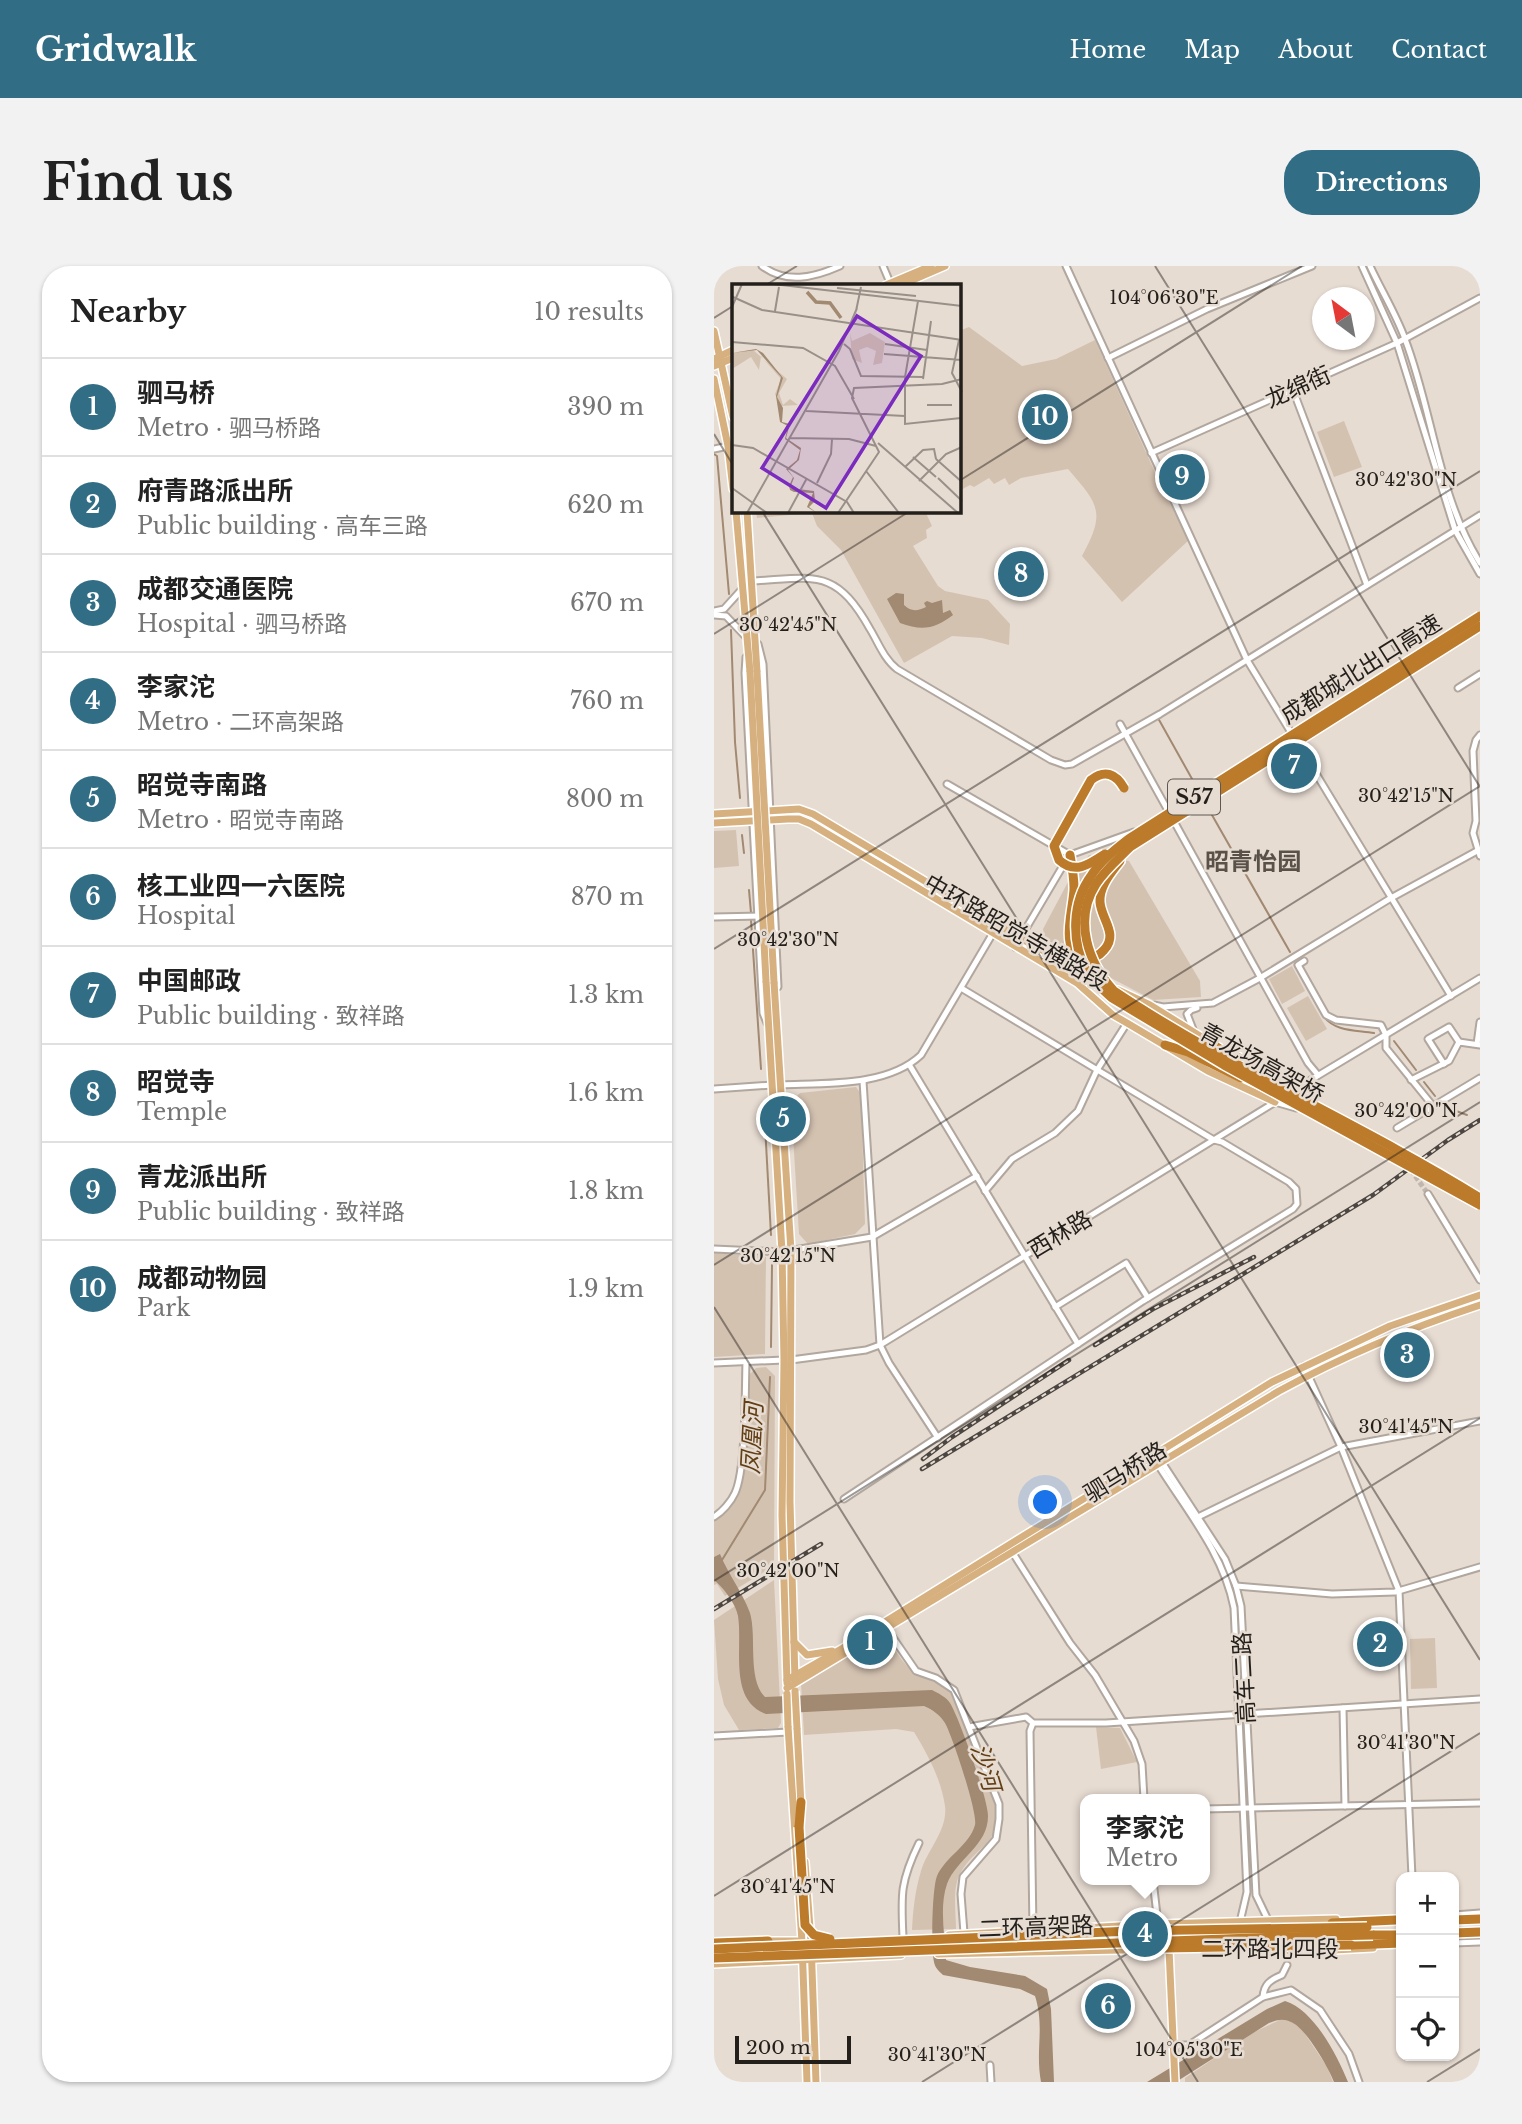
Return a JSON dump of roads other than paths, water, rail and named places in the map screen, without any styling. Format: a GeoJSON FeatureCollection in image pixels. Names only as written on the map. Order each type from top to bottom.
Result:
{"type":"FeatureCollection","features":[{"type":"Feature","properties":{"kind":"highway","name":"成都城北出口高速"},"geometry":{"type":"LineString","coordinates":[[1174,1032],[1112,998],[1096,984],[1086,970],[1076,938],[1078,904],[1082,891],[1105,858],[1480,618]]}},
{"type":"Feature","properties":{"kind":"highway","name":"成都城北出口高速"},"geometry":{"type":"LineString","coordinates":[[1130,842],[1480,626]]}},
{"type":"Feature","properties":{"kind":"highway"},"geometry":{"type":"LineString","coordinates":[[1124,788],[1119,779],[1110,773],[1097,775],[1091,780],[1056,841],[1055,852],[1062,863],[1079,868],[1130,842]]}},
{"type":"Feature","properties":{"kind":"highway"},"geometry":{"type":"LineString","coordinates":[[1070,855],[1074,889],[1069,939],[1078,957],[1093,958],[1104,951],[1111,937],[1101,906],[1101,894],[1130,842]]}},
{"type":"Feature","properties":{"kind":"highway","name":"青龙场高架桥"},"geometry":{"type":"LineString","coordinates":[[1174,1032],[1276,1094],[1478,1200]]}},
{"type":"Feature","properties":{"kind":"highway"},"geometry":{"type":"LineString","coordinates":[[1204,1039],[1276,1094]]}},
{"type":"Feature","properties":{"kind":"highway"},"geometry":{"type":"LineString","coordinates":[[1165,1045],[1188,1052],[1276,1094]]}},
{"type":"Feature","properties":{"kind":"highway"},"geometry":{"type":"LineString","coordinates":[[800,1802],[804,1920],[807,1930],[825,1939],[891,1941]]}},
{"type":"Feature","properties":{"kind":"highway"},"geometry":{"type":"LineString","coordinates":[[1459,1919],[1479,1919]]}},
{"type":"Feature","properties":{"kind":"highway"},"geometry":{"type":"LineString","coordinates":[[1131,1931],[1143,1928],[1396,1922]]}},
{"type":"Feature","properties":{"kind":"highway","name":"二环高架路"},"geometry":{"type":"LineString","coordinates":[[714,1949],[1396,1922]]}},
{"type":"Feature","properties":{"kind":"highway","name":"二环高架路"},"geometry":{"type":"LineString","coordinates":[[714,1958],[1396,1935]]}},
{"type":"Feature","properties":{"kind":"highway"},"geometry":{"type":"LineString","coordinates":[[1459,1935],[1479,1936]]}},
{"type":"Feature","properties":{"kind":"highway"},"geometry":{"type":"LineString","coordinates":[[714,1942],[768,1941]]}},
{"type":"Feature","properties":{"kind":"highway"},"geometry":{"type":"LineString","coordinates":[[1095,1945],[1110,1948],[1396,1943]]}},
{"type":"Feature","properties":{"kind":"main road"},"geometry":{"type":"LineString","coordinates":[[891,284],[930,266]]}},
{"type":"Feature","properties":{"kind":"main road"},"geometry":{"type":"LineString","coordinates":[[903,284],[945,266]]}},
{"type":"Feature","properties":{"kind":"main road"},"geometry":{"type":"LineString","coordinates":[[714,331],[717,361],[732,413]]}},
{"type":"Feature","properties":{"kind":"main road"},"geometry":{"type":"LineString","coordinates":[[717,361],[732,351]]}},
{"type":"Feature","properties":{"kind":"main road"},"geometry":{"type":"LineString","coordinates":[[714,379],[730,445],[732,474]]}},
{"type":"Feature","properties":{"kind":"main road"},"geometry":{"type":"LineString","coordinates":[[736,513],[747,640],[753,672],[770,982],[781,1085],[787,1251],[794,1642],[788,1729],[802,1942],[807,2082]]}},
{"type":"Feature","properties":{"kind":"main road"},"geometry":{"type":"LineString","coordinates":[[747,513],[756,636],[753,672]]}},
{"type":"Feature","properties":{"kind":"main road","name":"中环路昭觉寺横路段"},"geometry":{"type":"LineString","coordinates":[[714,814],[799,809],[813,814],[1075,970],[1150,1005],[1204,1039],[1295,1089]]}},
{"type":"Feature","properties":{"kind":"main road","name":"中环路昭觉寺横路段"},"geometry":{"type":"LineString","coordinates":[[714,823],[799,819],[811,824],[1077,983],[1113,1014],[1208,1071],[1276,1094]]}},
{"type":"Feature","properties":{"kind":"main road"},"geometry":{"type":"LineString","coordinates":[[774,1032],[772,1085],[787,1251]]}},
{"type":"Feature","properties":{"kind":"main road","name":"驷马桥路"},"geometry":{"type":"LineString","coordinates":[[791,1686],[843,1648],[1272,1382],[1417,1315],[1479,1295]]}},
{"type":"Feature","properties":{"kind":"main road","name":"驷马桥路"},"geometry":{"type":"LineString","coordinates":[[791,1686],[1309,1375],[1360,1350],[1480,1305]]}},
{"type":"Feature","properties":{"kind":"main road"},"geometry":{"type":"LineString","coordinates":[[788,1360],[782,1515],[791,1686],[797,1728],[811,1941],[816,2082]]}},
{"type":"Feature","properties":{"kind":"main road"},"geometry":{"type":"LineString","coordinates":[[794,1642],[807,1655],[843,1648]]}},
{"type":"Feature","properties":{"kind":"main road","name":"二环路北四段"},"geometry":{"type":"LineString","coordinates":[[768,1941],[802,1942],[1158,1924],[1396,1922]]}},
{"type":"Feature","properties":{"kind":"main road"},"geometry":{"type":"LineString","coordinates":[[1158,1924],[1169,1949],[1175,2082]]}},
{"type":"Feature","properties":{"kind":"main road","name":"二环路北四段"},"geometry":{"type":"LineString","coordinates":[[714,1964],[928,1954],[1169,1949],[1272,1947],[1294,1952],[1365,1949],[1396,1944]]}},
{"type":"Feature","properties":{"kind":"street"},"geometry":{"type":"LineString","coordinates":[[762,266],[778,276],[791,278],[823,273],[839,266]]}},
{"type":"Feature","properties":{"kind":"street"},"geometry":{"type":"LineString","coordinates":[[883,266],[889,284]]}},
{"type":"Feature","properties":{"kind":"street"},"geometry":{"type":"LineString","coordinates":[[1066,266],[1247,660],[1451,996]]}},
{"type":"Feature","properties":{"kind":"street"},"geometry":{"type":"LineString","coordinates":[[1108,358],[1207,309],[1312,266]]}},
{"type":"Feature","properties":{"kind":"street"},"geometry":{"type":"LineString","coordinates":[[1362,266],[1397,343],[1458,528],[1480,574]]}},
{"type":"Feature","properties":{"kind":"street"},"geometry":{"type":"LineString","coordinates":[[1370,266],[1405,339],[1458,528],[1480,563]]}},
{"type":"Feature","properties":{"kind":"street","name":"龙绵街"},"geometry":{"type":"LineString","coordinates":[[1151,453],[1397,343],[1480,298]]}},
{"type":"Feature","properties":{"kind":"street"},"geometry":{"type":"LineString","coordinates":[[1293,390],[1367,585]]}},
{"type":"Feature","properties":{"kind":"street"},"geometry":{"type":"LineString","coordinates":[[714,449],[730,445]]}},
{"type":"Feature","properties":{"kind":"street"},"geometry":{"type":"LineString","coordinates":[[752,581],[818,579],[839,588],[858,607],[893,666],[1058,763],[1072,764],[1127,734],[1480,515]]}},
{"type":"Feature","properties":{"kind":"street"},"geometry":{"type":"LineString","coordinates":[[714,613],[724,609],[743,588]]}},
{"type":"Feature","properties":{"kind":"street"},"geometry":{"type":"LineString","coordinates":[[714,613],[726,616],[747,640],[745,673],[751,821],[763,1013],[774,1032]]}},
{"type":"Feature","properties":{"kind":"street"},"geometry":{"type":"LineString","coordinates":[[1015,947],[1070,855],[1172,816],[1480,618]]}},
{"type":"Feature","properties":{"kind":"street"},"geometry":{"type":"LineString","coordinates":[[756,636],[763,664],[775,915],[779,1013],[774,1032]]}},
{"type":"Feature","properties":{"kind":"street"},"geometry":{"type":"LineString","coordinates":[[1458,688],[1480,674]]}},
{"type":"Feature","properties":{"kind":"street"},"geometry":{"type":"LineString","coordinates":[[1120,724],[1308,1063],[1318,1075]]}},
{"type":"Feature","properties":{"kind":"street"},"geometry":{"type":"LineString","coordinates":[[1194,1032],[1187,1019],[1189,1012],[1213,1003],[1261,978],[1391,898],[1478,853],[1473,833],[1476,821],[1473,751],[1480,736]]}},
{"type":"Feature","properties":{"kind":"street"},"geometry":{"type":"LineString","coordinates":[[947,784],[1070,855]]}},
{"type":"Feature","properties":{"kind":"street"},"geometry":{"type":"LineString","coordinates":[[714,918],[775,915]]}},
{"type":"Feature","properties":{"kind":"street"},"geometry":{"type":"LineString","coordinates":[[781,1085],[863,1081],[910,1066],[921,1055],[993,933]]}},
{"type":"Feature","properties":{"kind":"street"},"geometry":{"type":"LineString","coordinates":[[1304,961],[1298,965],[1326,1015],[1336,1020],[1381,1026],[1386,1035],[1386,1048],[1433,1106]]}},
{"type":"Feature","properties":{"kind":"street","name":"西林路"},"geometry":{"type":"LineString","coordinates":[[714,1363],[788,1360],[866,1350],[880,1345],[1214,1140],[1276,1094],[1295,1089],[1480,978]]}},
{"type":"Feature","properties":{"kind":"street"},"geometry":{"type":"LineString","coordinates":[[844,1499],[1148,1298],[1297,1204],[1296,1189],[1292,1184],[961,988]]}},
{"type":"Feature","properties":{"kind":"street"},"geometry":{"type":"LineString","coordinates":[[1150,1005],[1163,1007],[1213,1003]]}},
{"type":"Feature","properties":{"kind":"street"},"geometry":{"type":"LineString","coordinates":[[1459,1042],[1478,1044],[1480,1022]]}},
{"type":"Feature","properties":{"kind":"street"},"geometry":{"type":"LineString","coordinates":[[985,1191],[1012,1159],[1055,1133],[1078,1111],[1097,1070],[1127,1023]]}},
{"type":"Feature","properties":{"kind":"street"},"geometry":{"type":"LineString","coordinates":[[1444,1064],[1428,1040],[1449,1027],[1459,1042]]}},
{"type":"Feature","properties":{"kind":"street"},"geometry":{"type":"LineString","coordinates":[[1411,1080],[1444,1064],[1459,1042]]}},
{"type":"Feature","properties":{"kind":"street"},"geometry":{"type":"LineString","coordinates":[[910,1066],[1078,1344]]}},
{"type":"Feature","properties":{"kind":"street"},"geometry":{"type":"LineString","coordinates":[[1397,1128],[1480,1078]]}},
{"type":"Feature","properties":{"kind":"street"},"geometry":{"type":"LineString","coordinates":[[863,1081],[880,1345],[938,1438]]}},
{"type":"Feature","properties":{"kind":"street"},"geometry":{"type":"LineString","coordinates":[[1306,1111],[1307,1082]]}},
{"type":"Feature","properties":{"kind":"street"},"geometry":{"type":"LineString","coordinates":[[714,1089],[772,1085]]}},
{"type":"Feature","properties":{"kind":"street"},"geometry":{"type":"LineString","coordinates":[[1276,1094],[1379,1149],[1404,1158]]}},
{"type":"Feature","properties":{"kind":"street"},"geometry":{"type":"LineString","coordinates":[[714,1249],[787,1251],[872,1237],[977,1177]]}},
{"type":"Feature","properties":{"kind":"street"},"geometry":{"type":"LineString","coordinates":[[1428,1195],[1480,1280]]}},
{"type":"Feature","properties":{"kind":"street"},"geometry":{"type":"LineString","coordinates":[[1055,1307],[1126,1263],[1148,1298]]}},
{"type":"Feature","properties":{"kind":"street"},"geometry":{"type":"LineString","coordinates":[[714,1517],[728,1504],[736,1491],[741,1463],[746,1362]]}},
{"type":"Feature","properties":{"kind":"street"},"geometry":{"type":"LineString","coordinates":[[1304,1366],[1341,1447],[1399,1591],[1412,1872]]}},
{"type":"Feature","properties":{"kind":"street"},"geometry":{"type":"LineString","coordinates":[[1198,1517],[1341,1447],[1480,1421]]}},
{"type":"Feature","properties":{"kind":"street","name":"高车二路"},"geometry":{"type":"LineString","coordinates":[[1154,1454],[1225,1559],[1233,1586],[1252,1806],[1256,1895],[1269,1922]]}},
{"type":"Feature","properties":{"kind":"street","name":"高车二路"},"geometry":{"type":"LineString","coordinates":[[1161,1463],[1233,1586]]}},
{"type":"Feature","properties":{"kind":"street"},"geometry":{"type":"LineString","coordinates":[[1008,1545],[1070,1643],[1096,1675],[1124,1721],[1140,1754],[1144,1794]]}},
{"type":"Feature","properties":{"kind":"street"},"geometry":{"type":"LineString","coordinates":[[1233,1586],[1332,1594],[1399,1591],[1480,1567]]}},
{"type":"Feature","properties":{"kind":"street"},"geometry":{"type":"LineString","coordinates":[[887,1629],[916,1671],[936,1678],[954,1690],[999,1804],[996,1839],[963,1877],[960,1934]]}},
{"type":"Feature","properties":{"kind":"street"},"geometry":{"type":"LineString","coordinates":[[969,1727],[1026,1717],[1033,1723],[1124,1721],[1480,1699]]}},
{"type":"Feature","properties":{"kind":"street"},"geometry":{"type":"LineString","coordinates":[[1343,1708],[1345,1806]]}},
{"type":"Feature","properties":{"kind":"street","name":"高车二路"},"geometry":{"type":"LineString","coordinates":[[1240,1923],[1247,1892],[1243,1714]]}},
{"type":"Feature","properties":{"kind":"street"},"geometry":{"type":"LineString","coordinates":[[1033,1723],[1030,1731],[1033,1930]]}},
{"type":"Feature","properties":{"kind":"street"},"geometry":{"type":"LineString","coordinates":[[714,1736],[788,1729]]}},
{"type":"Feature","properties":{"kind":"street"},"geometry":{"type":"LineString","coordinates":[[1210,1809],[1480,1803]]}},
{"type":"Feature","properties":{"kind":"street"},"geometry":{"type":"LineString","coordinates":[[903,1937],[902,1891],[905,1871],[919,1843]]}},
{"type":"Feature","properties":{"kind":"street"},"geometry":{"type":"LineString","coordinates":[[1154,1885],[1158,1924]]}},
{"type":"Feature","properties":{"kind":"street"},"geometry":{"type":"LineString","coordinates":[[1459,1942],[1479,1936]]}},
{"type":"Feature","properties":{"kind":"street"},"geometry":{"type":"LineString","coordinates":[[1263,1997],[1263,1990],[1269,1980],[1282,1975],[1287,1965]]}},
{"type":"Feature","properties":{"kind":"street"},"geometry":{"type":"LineString","coordinates":[[1173,2045],[1189,2045],[1263,1997],[1292,1990],[1320,2010],[1349,2054],[1359,2082]]}},
{"type":"Feature","properties":{"kind":"street"},"geometry":{"type":"LineString","coordinates":[[990,2065],[991,2082]]}},
{"type":"Feature","properties":{"kind":"waterway","name":"凤凰河"},"geometry":{"type":"LineString","coordinates":[[714,454],[717,456],[729,594]]}},
{"type":"Feature","properties":{"kind":"waterway","name":"凤凰河"},"geometry":{"type":"LineString","coordinates":[[731,630],[740,798]]}},
{"type":"Feature","properties":{"kind":"waterway"},"geometry":{"type":"LineString","coordinates":[[1158,718],[1196,786]]}},
{"type":"Feature","properties":{"kind":"waterway"},"geometry":{"type":"LineString","coordinates":[[1208,808],[1290,952]]}},
{"type":"Feature","properties":{"kind":"waterway","name":"凤凰河"},"geometry":{"type":"LineString","coordinates":[[742,835],[744,853]]}},
{"type":"Feature","properties":{"kind":"waterway","name":"凤凰河"},"geometry":{"type":"LineString","coordinates":[[749,890],[751,913]]}},
{"type":"Feature","properties":{"kind":"waterway","name":"凤凰河"},"geometry":{"type":"LineString","coordinates":[[751,920],[761,1069]]}},
{"type":"Feature","properties":{"kind":"waterway"},"geometry":{"type":"LineString","coordinates":[[1324,1017],[1340,1028],[1374,1033]]}},
{"type":"Feature","properties":{"kind":"waterway"},"geometry":{"type":"LineString","coordinates":[[1394,1041],[1416,1070]]}},
{"type":"Feature","properties":{"kind":"waterway"},"geometry":{"type":"LineString","coordinates":[[1424,1082],[1435,1096]]}},
{"type":"Feature","properties":{"kind":"waterway","name":"凤凰河"},"geometry":{"type":"LineString","coordinates":[[764,1107],[771,1235]]}},
{"type":"Feature","properties":{"kind":"waterway"},"geometry":{"type":"LineString","coordinates":[[1448,1108],[1467,1115]]}},
{"type":"Feature","properties":{"kind":"waterway","name":"凤凰河"},"geometry":{"type":"LineString","coordinates":[[771,1347],[772,1265]]}},
{"type":"Feature","properties":{"kind":"waterway","name":"凤凰河"},"geometry":{"type":"LineString","coordinates":[[722,1560],[765,1490],[770,1377]]}},
{"type":"Feature","properties":{"kind":"tunnel"},"geometry":{"type":"LineString","coordinates":[[1411,1170],[1428,1194]]}},
{"type":"Feature","properties":{"kind":"railway"},"geometry":{"type":"LineString","coordinates":[[922,1469],[1373,1195],[1480,1120]]}},
{"type":"Feature","properties":{"kind":"railway"},"geometry":{"type":"LineString","coordinates":[[1095,1345],[1153,1309],[1254,1257]]}},
{"type":"Feature","properties":{"kind":"railway"},"geometry":{"type":"LineString","coordinates":[[923,1459],[1069,1360]]}},
{"type":"Feature","properties":{"kind":"railway"},"geometry":{"type":"LineString","coordinates":[[714,1609],[821,1544]]}},
{"type":"Feature","properties":{"kind":"place","name":"成都动物园"},"geometry":{"type":"Point","coordinates":[1045,417]}},
{"type":"Feature","properties":{"kind":"place","name":"青龙派出所"},"geometry":{"type":"Point","coordinates":[1182,477]}},
{"type":"Feature","properties":{"kind":"place","name":"昭觉寺"},"geometry":{"type":"Point","coordinates":[1021,574]}},
{"type":"Feature","properties":{"kind":"place","name":"中国邮政"},"geometry":{"type":"Point","coordinates":[1294,766]}},
{"type":"Feature","properties":{"kind":"place","name":"昭觉寺南路"},"geometry":{"type":"Point","coordinates":[783,1119]}},
{"type":"Feature","properties":{"kind":"place","name":"成都交通医院"},"geometry":{"type":"Point","coordinates":[1407,1355]}},
{"type":"Feature","properties":{"kind":"place","name":"驷马桥"},"geometry":{"type":"Point","coordinates":[870,1642]}},
{"type":"Feature","properties":{"kind":"place","name":"府青路派出所"},"geometry":{"type":"Point","coordinates":[1380,1644]}},
{"type":"Feature","properties":{"kind":"place","name":"李家沱"},"geometry":{"type":"Point","coordinates":[1145,1934]}},
{"type":"Feature","properties":{"kind":"place","name":"核工业四一六医院"},"geometry":{"type":"Point","coordinates":[1108,2006]}},
{"type":"Feature","properties":{"kind":"district","name":"昭青怡园"},"geometry":{"type":"Point","coordinates":[1253,861]}},
{"type":"Feature","properties":{"kind":"water label","name":"沙河"},"geometry":{"type":"Point","coordinates":[986,1767]}}]}
